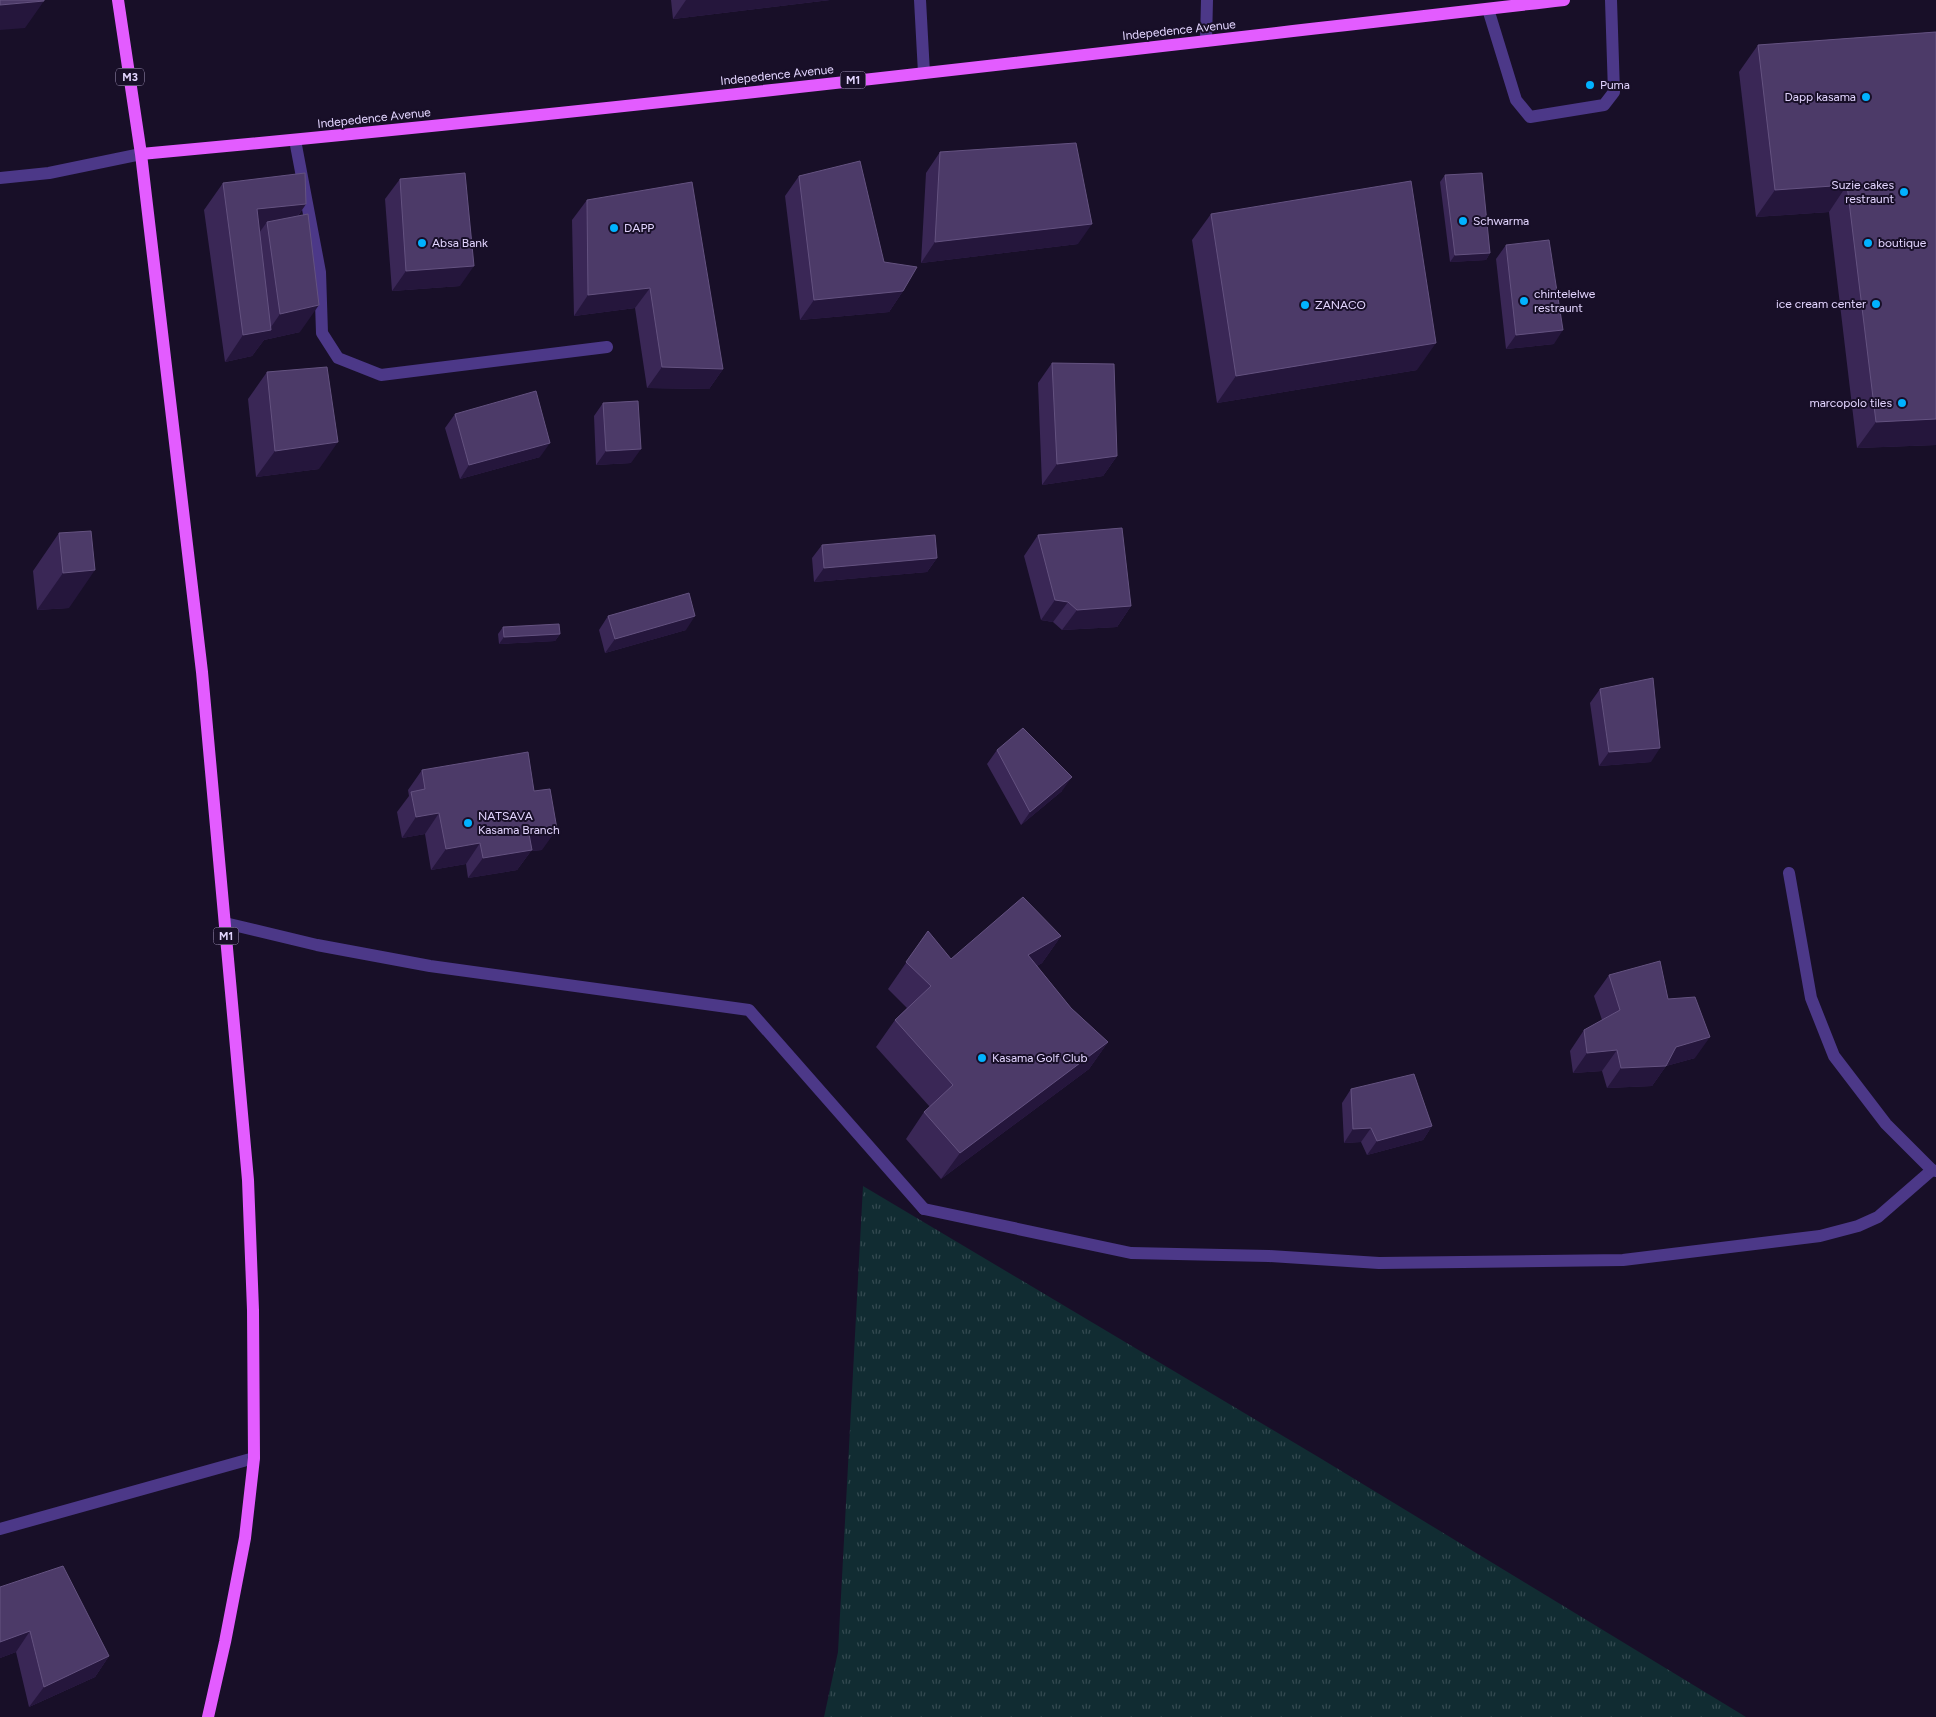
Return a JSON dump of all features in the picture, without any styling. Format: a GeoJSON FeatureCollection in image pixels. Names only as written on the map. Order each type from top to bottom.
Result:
{"type":"FeatureCollection","features":[{"type":"Feature","properties":{"kind":"main road","name":"M3"},"geometry":{"type":"LineString","coordinates":[[118,0],[141,154]]}},
{"type":"Feature","properties":{"kind":"main road","name":"Indepedence Avenue"},"geometry":{"type":"LineString","coordinates":[[141,154],[295,140],[924,73],[1564,0]]}},
{"type":"Feature","properties":{"kind":"main road","name":"M1"},"geometry":{"type":"LineString","coordinates":[[141,154],[202,672],[248,1180],[253,1310],[254,1458],[245,1538],[226,1642],[208,1717]]}},
{"type":"Feature","properties":{"kind":"street"},"geometry":{"type":"LineString","coordinates":[[920,0],[924,73]]}},
{"type":"Feature","properties":{"kind":"street"},"geometry":{"type":"LineString","coordinates":[[1206,41],[1207,0]]}},
{"type":"Feature","properties":{"kind":"street"},"geometry":{"type":"LineString","coordinates":[[1488,9],[1516,100],[1530,117],[1604,105],[1614,92],[1611,0]]}},
{"type":"Feature","properties":{"kind":"street"},"geometry":{"type":"LineString","coordinates":[[295,140],[320,272],[322,332],[338,358],[381,375],[607,347]]}},
{"type":"Feature","properties":{"kind":"street"},"geometry":{"type":"LineString","coordinates":[[0,178],[49,172],[141,154]]}},
{"type":"Feature","properties":{"kind":"street"},"geometry":{"type":"LineString","coordinates":[[225,923],[316,945],[430,966],[748,1010],[924,1208],[1131,1253],[1269,1256],[1379,1263],[1623,1260],[1820,1236],[1858,1226],[1878,1217],[1934,1170],[1886,1124],[1834,1056],[1811,998],[1789,873]]}},
{"type":"Feature","properties":{"kind":"street"},"geometry":{"type":"LineString","coordinates":[[0,1529],[254,1458]]}},
{"type":"Feature","properties":{"kind":"green space"},"geometry":{"type":"Polygon","coordinates":[[[863,1186],[1320,1458],[1746,1717],[824,1717],[838,1652],[863,1186]]]}},
{"type":"Feature","properties":{"kind":"building"},"geometry":{"type":"Polygon","coordinates":[[[0,0],[44,0],[44,1],[0,5],[0,0]]]}},
{"type":"Feature","properties":{"kind":"building"},"geometry":{"type":"Polygon","coordinates":[[[1936,32],[1936,419],[1876,422],[1847,185],[1775,190],[1758,45],[1936,32]]]}},
{"type":"Feature","properties":{"kind":"building"},"geometry":{"type":"Polygon","coordinates":[[[1076,143],[1092,224],[935,242],[940,152],[1076,143]]]}},
{"type":"Feature","properties":{"kind":"building"},"geometry":{"type":"Polygon","coordinates":[[[860,161],[884,262],[917,267],[903,291],[814,300],[799,176],[860,161]]]}},
{"type":"Feature","properties":{"kind":"building"},"geometry":{"type":"Polygon","coordinates":[[[305,173],[306,204],[257,209],[271,330],[243,335],[223,183],[305,173]]]}},
{"type":"Feature","properties":{"kind":"building","name":"Absa Bank"},"geometry":{"type":"Polygon","coordinates":[[[465,173],[474,266],[406,271],[400,179],[465,173]]]}},
{"type":"Feature","properties":{"kind":"building","name":"Schwarma"},"geometry":{"type":"Polygon","coordinates":[[[1482,173],[1490,253],[1455,255],[1445,175],[1482,173]]]}},
{"type":"Feature","properties":{"kind":"building","name":"ZANACO"},"geometry":{"type":"Polygon","coordinates":[[[1411,181],[1436,343],[1236,376],[1211,214],[1411,181]]]}},
{"type":"Feature","properties":{"kind":"building"},"geometry":{"type":"Polygon","coordinates":[[[692,182],[723,369],[662,367],[650,288],[588,295],[587,200],[692,182]]]}},
{"type":"Feature","properties":{"kind":"building"},"geometry":{"type":"Polygon","coordinates":[[[308,214],[319,305],[280,314],[267,222],[308,214]]]}},
{"type":"Feature","properties":{"kind":"building","name":"chintelelwe restraunt"},"geometry":{"type":"Polygon","coordinates":[[[1549,240],[1563,330],[1516,335],[1506,245],[1549,240]]]}},
{"type":"Feature","properties":{"kind":"building"},"geometry":{"type":"Polygon","coordinates":[[[1052,363],[1114,364],[1117,456],[1057,464],[1052,363]]]}},
{"type":"Feature","properties":{"kind":"building"},"geometry":{"type":"Polygon","coordinates":[[[327,367],[338,442],[275,451],[267,372],[327,367]]]}},
{"type":"Feature","properties":{"kind":"building"},"geometry":{"type":"Polygon","coordinates":[[[536,391],[550,443],[469,465],[455,414],[536,391]]]}},
{"type":"Feature","properties":{"kind":"building"},"geometry":{"type":"Polygon","coordinates":[[[638,401],[641,449],[606,451],[603,403],[638,401]]]}},
{"type":"Feature","properties":{"kind":"building"},"geometry":{"type":"Polygon","coordinates":[[[1122,528],[1131,606],[1077,610],[1068,602],[1055,600],[1038,535],[1122,528]]]}},
{"type":"Feature","properties":{"kind":"building"},"geometry":{"type":"Polygon","coordinates":[[[91,531],[95,570],[63,573],[59,533],[91,531]]]}},
{"type":"Feature","properties":{"kind":"building"},"geometry":{"type":"Polygon","coordinates":[[[935,535],[937,558],[824,568],[822,545],[935,535]]]}},
{"type":"Feature","properties":{"kind":"building"},"geometry":{"type":"Polygon","coordinates":[[[689,593],[695,616],[615,639],[608,616],[689,593]]]}},
{"type":"Feature","properties":{"kind":"building"},"geometry":{"type":"Polygon","coordinates":[[[559,624],[560,634],[504,637],[503,627],[559,624]]]}},
{"type":"Feature","properties":{"kind":"building"},"geometry":{"type":"Polygon","coordinates":[[[1653,678],[1660,748],[1609,752],[1600,689],[1653,678]]]}},
{"type":"Feature","properties":{"kind":"building"},"geometry":{"type":"Polygon","coordinates":[[[1023,728],[1072,777],[1030,812],[997,750],[1023,728]]]}},
{"type":"Feature","properties":{"kind":"building","name":"NATSAVA Kasama Branch"},"geometry":{"type":"Polygon","coordinates":[[[528,752],[534,791],[550,789],[557,829],[529,834],[532,850],[483,858],[480,843],[446,849],[439,813],[416,817],[411,792],[425,789],[422,770],[528,752]]]}},
{"type":"Feature","properties":{"kind":"building","name":"Kasama Golf Club"},"geometry":{"type":"Polygon","coordinates":[[[1023,897],[1061,936],[1028,955],[1071,1008],[1108,1042],[960,1153],[924,1112],[953,1085],[895,1020],[931,986],[906,962],[928,931],[951,959],[1023,897]]]}},
{"type":"Feature","properties":{"kind":"building"},"geometry":{"type":"Polygon","coordinates":[[[1660,961],[1668,999],[1695,997],[1710,1037],[1676,1047],[1666,1066],[1621,1068],[1617,1050],[1587,1053],[1584,1030],[1620,1010],[1609,975],[1660,961]]]}},
{"type":"Feature","properties":{"kind":"building"},"geometry":{"type":"Polygon","coordinates":[[[1414,1074],[1432,1126],[1377,1141],[1371,1128],[1353,1129],[1351,1089],[1414,1074]]]}},
{"type":"Feature","properties":{"kind":"building"},"geometry":{"type":"Polygon","coordinates":[[[63,1566],[109,1656],[44,1687],[30,1631],[0,1642],[0,1587],[63,1566]]]}},
{"type":"Feature","properties":{"kind":"place","name":"Puma"},"geometry":{"type":"Point","coordinates":[1590,85]}},
{"type":"Feature","properties":{"kind":"place","name":"Dapp kasama"},"geometry":{"type":"Point","coordinates":[1866,97]}},
{"type":"Feature","properties":{"kind":"place","name":"Suzie cakes restraunt"},"geometry":{"type":"Point","coordinates":[1904,192]}},
{"type":"Feature","properties":{"kind":"place","name":"Schwarma"},"geometry":{"type":"Point","coordinates":[1463,221]}},
{"type":"Feature","properties":{"kind":"place","name":"DAPP"},"geometry":{"type":"Point","coordinates":[614,228]}},
{"type":"Feature","properties":{"kind":"place","name":"Absa Bank"},"geometry":{"type":"Point","coordinates":[422,243]}},
{"type":"Feature","properties":{"kind":"place","name":"boutique"},"geometry":{"type":"Point","coordinates":[1868,243]}},
{"type":"Feature","properties":{"kind":"place","name":"chintelelwe restraunt"},"geometry":{"type":"Point","coordinates":[1524,301]}},
{"type":"Feature","properties":{"kind":"place","name":"ice cream center"},"geometry":{"type":"Point","coordinates":[1876,304]}},
{"type":"Feature","properties":{"kind":"place","name":"ZANACO"},"geometry":{"type":"Point","coordinates":[1305,305]}},
{"type":"Feature","properties":{"kind":"place","name":"marcopolo tiles"},"geometry":{"type":"Point","coordinates":[1902,403]}},
{"type":"Feature","properties":{"kind":"place","name":"NATSAVA Kasama Branch"},"geometry":{"type":"Point","coordinates":[468,823]}},
{"type":"Feature","properties":{"kind":"place","name":"Kasama Golf Club"},"geometry":{"type":"Point","coordinates":[982,1058]}}]}
